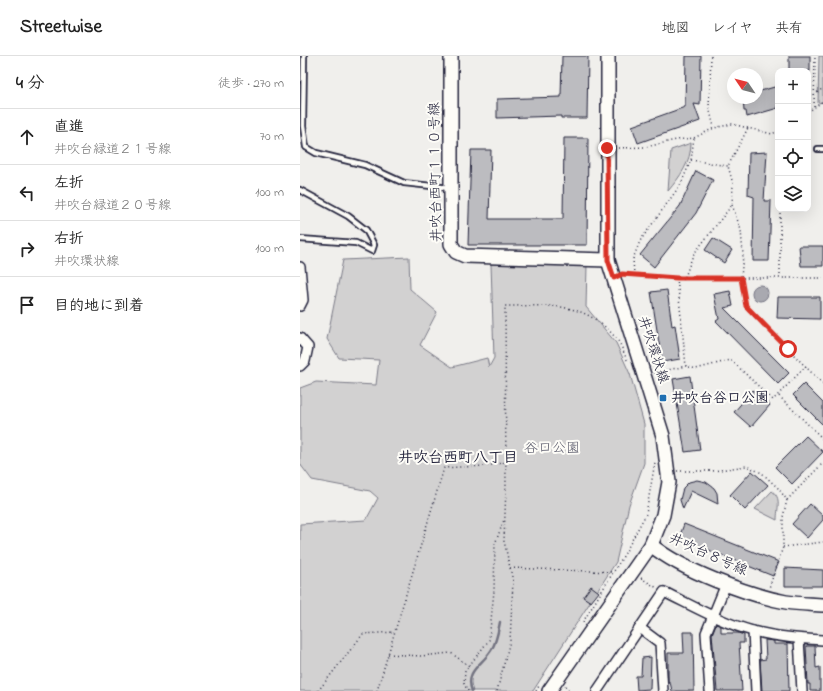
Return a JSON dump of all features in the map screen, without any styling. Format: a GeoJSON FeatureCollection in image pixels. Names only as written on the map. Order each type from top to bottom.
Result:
{"type":"FeatureCollection","features":[{"type":"Feature","properties":{"kind":"street","name":"井吹台西町１１０号線"},"geometry":{"type":"LineString","coordinates":[[451,56],[451,244],[456,252],[464,256],[608,260]]}},
{"type":"Feature","properties":{"kind":"street","name":"井吹環状線"},"geometry":{"type":"LineString","coordinates":[[545,687],[632,573],[651,545],[663,515],[669,482],[663,436],[608,260],[608,56]]}},
{"type":"Feature","properties":{"kind":"street"},"geometry":{"type":"LineString","coordinates":[[300,267],[302,300],[300,306]]}},
{"type":"Feature","properties":{"kind":"street"},"geometry":{"type":"LineString","coordinates":[[300,338],[308,347],[305,361],[300,366]]}},
{"type":"Feature","properties":{"kind":"street","name":"井吹台８号線"},"geometry":{"type":"LineString","coordinates":[[651,545],[663,555],[726,584],[786,602],[823,605]]}},
{"type":"Feature","properties":{"kind":"street"},"geometry":{"type":"LineString","coordinates":[[710,691],[706,633],[726,584]]}},
{"type":"Feature","properties":{"kind":"street"},"geometry":{"type":"LineString","coordinates":[[598,690],[664,592],[713,616],[753,631],[799,639],[823,640]]}},
{"type":"Feature","properties":{"kind":"street"},"geometry":{"type":"LineString","coordinates":[[640,628],[660,643],[663,691]]}},
{"type":"Feature","properties":{"kind":"street"},"geometry":{"type":"LineString","coordinates":[[753,631],[756,691]]}},
{"type":"Feature","properties":{"kind":"street"},"geometry":{"type":"LineString","coordinates":[[799,639],[802,691]]}},
{"type":"Feature","properties":{"kind":"lane"},"geometry":{"type":"LineString","coordinates":[[304,56],[301,126],[306,147],[316,152],[366,165],[404,183],[450,188]]}},
{"type":"Feature","properties":{"kind":"lane"},"geometry":{"type":"LineString","coordinates":[[300,190],[348,216],[366,230],[374,244],[372,251],[356,243],[300,239]]}},
{"type":"Feature","properties":{"kind":"path"},"geometry":{"type":"LineString","coordinates":[[711,56],[709,107],[714,128]]}},
{"type":"Feature","properties":{"kind":"path"},"geometry":{"type":"LineString","coordinates":[[814,107],[815,56]]}},
{"type":"Feature","properties":{"kind":"path"},"geometry":{"type":"LineString","coordinates":[[814,95],[823,88]]}},
{"type":"Feature","properties":{"kind":"path"},"geometry":{"type":"LineString","coordinates":[[811,110],[823,101]]}},
{"type":"Feature","properties":{"kind":"path"},"geometry":{"type":"LineString","coordinates":[[607,148],[646,147],[676,140],[694,138],[714,128],[732,124],[772,134],[775,132]]}},
{"type":"Feature","properties":{"kind":"path"},"geometry":{"type":"LineString","coordinates":[[748,128],[728,166],[733,184],[732,205],[741,230],[743,255],[741,278],[746,306],[823,384]]}},
{"type":"Feature","properties":{"kind":"path"},"geometry":{"type":"LineString","coordinates":[[634,275],[633,258],[640,241],[681,184],[691,160],[694,138]]}},
{"type":"Feature","properties":{"kind":"path"},"geometry":{"type":"LineString","coordinates":[[691,160],[728,166]]}},
{"type":"Feature","properties":{"kind":"path"},"geometry":{"type":"LineString","coordinates":[[684,277],[692,255],[732,205]]}},
{"type":"Feature","properties":{"kind":"path"},"geometry":{"type":"LineString","coordinates":[[780,212],[780,277]]}},
{"type":"Feature","properties":{"kind":"path"},"geometry":{"type":"LineString","coordinates":[[614,278],[622,274],[677,278],[823,278]]}},
{"type":"Feature","properties":{"kind":"path"},"geometry":{"type":"LineString","coordinates":[[677,278],[686,366]]}},
{"type":"Feature","properties":{"kind":"path"},"geometry":{"type":"LineString","coordinates":[[497,691],[510,641],[512,581],[504,541],[505,306],[564,306],[589,314],[616,338],[630,365]]}},
{"type":"Feature","properties":{"kind":"path"},"geometry":{"type":"LineString","coordinates":[[644,375],[686,366],[696,369],[731,360],[773,400],[806,366]]}},
{"type":"Feature","properties":{"kind":"path"},"geometry":{"type":"LineString","coordinates":[[778,395],[823,439]]}},
{"type":"Feature","properties":{"kind":"path"},"geometry":{"type":"LineString","coordinates":[[377,691],[444,468],[489,466],[505,462]]}},
{"type":"Feature","properties":{"kind":"path"},"geometry":{"type":"LineString","coordinates":[[582,623],[614,572],[646,514],[655,462]]}},
{"type":"Feature","properties":{"kind":"path"},"geometry":{"type":"LineString","coordinates":[[766,596],[782,548],[783,517],[787,500],[823,463]]}},
{"type":"Feature","properties":{"kind":"path"},"geometry":{"type":"LineString","coordinates":[[667,471],[713,471],[746,466],[762,472],[778,488],[787,500]]}},
{"type":"Feature","properties":{"kind":"path"},"geometry":{"type":"LineString","coordinates":[[468,691],[464,684],[465,671],[489,640],[494,591],[495,544],[505,518]]}},
{"type":"Feature","properties":{"kind":"path"},"geometry":{"type":"LineString","coordinates":[[782,548],[823,542]]}},
{"type":"Feature","properties":{"kind":"path"},"geometry":{"type":"LineString","coordinates":[[510,568],[614,572]]}},
{"type":"Feature","properties":{"kind":"path"},"geometry":{"type":"LineString","coordinates":[[632,573],[664,592]]}},
{"type":"Feature","properties":{"kind":"path"},"geometry":{"type":"LineString","coordinates":[[318,691],[362,634],[394,632]]}},
{"type":"Feature","properties":{"kind":"path"},"geometry":{"type":"LineString","coordinates":[[388,654],[421,656],[451,653],[469,666]]}},
{"type":"Feature","properties":{"kind":"path"},"geometry":{"type":"LineString","coordinates":[[536,691],[545,687]]}},
{"type":"Feature","properties":{"kind":"green space"},"geometry":{"type":"Polygon","coordinates":[[[819,56],[823,56],[823,102],[818,103],[819,56]]]}},
{"type":"Feature","properties":{"kind":"green space"},"geometry":{"type":"Polygon","coordinates":[[[691,143],[691,150],[687,163],[677,180],[668,191],[671,150],[691,143]]]}},
{"type":"Feature","properties":{"kind":"green space","name":"谷口公園"},"geometry":{"type":"Polygon","coordinates":[[[409,257],[410,289],[437,312],[420,345],[452,367],[487,358],[489,367],[494,358],[491,264],[587,265],[586,307],[616,343],[630,374],[644,424],[644,463],[629,505],[616,562],[533,691],[300,691],[300,524],[366,520],[378,498],[370,491],[312,480],[300,464],[300,388],[316,382],[376,385],[379,360],[339,358],[327,339],[343,260],[409,257]]]}},
{"type":"Feature","properties":{"kind":"green space"},"geometry":{"type":"Polygon","coordinates":[[[772,491],[778,500],[777,520],[755,509],[772,491]]]}},
{"type":"Feature","properties":{"kind":"shaded area"},"geometry":{"type":"Polygon","coordinates":[[[760,285],[766,287],[768,293],[766,299],[760,301],[754,299],[752,293],[754,287],[760,285]]]}},
{"type":"Feature","properties":{"kind":"building"},"geometry":{"type":"Polygon","coordinates":[[[562,56],[588,56],[587,118],[561,118],[561,116],[497,118],[497,99],[561,97],[562,56]]]}},
{"type":"Feature","properties":{"kind":"building"},"geometry":{"type":"Polygon","coordinates":[[[686,56],[701,56],[700,105],[694,104],[700,121],[638,143],[632,126],[685,107],[686,56]]]}},
{"type":"Feature","properties":{"kind":"building"},"geometry":{"type":"Polygon","coordinates":[[[789,56],[810,56],[810,68],[789,68],[789,56]]]}},
{"type":"Feature","properties":{"kind":"building"},"geometry":{"type":"Polygon","coordinates":[[[775,87],[775,109],[747,117],[746,111],[744,111],[743,104],[763,104],[763,90],[775,87]]]}},
{"type":"Feature","properties":{"kind":"building"},"geometry":{"type":"Polygon","coordinates":[[[564,138],[588,138],[587,245],[468,245],[471,150],[491,150],[489,219],[563,219],[564,138]]]}},
{"type":"Feature","properties":{"kind":"building"},"geometry":{"type":"Polygon","coordinates":[[[767,152],[764,201],[771,201],[769,261],[753,261],[754,197],[748,195],[749,153],[767,152]]]}},
{"type":"Feature","properties":{"kind":"building"},"geometry":{"type":"Polygon","coordinates":[[[696,171],[713,180],[696,213],[654,267],[640,255],[680,206],[696,171]]]}},
{"type":"Feature","properties":{"kind":"building"},"geometry":{"type":"Polygon","coordinates":[[[713,238],[732,250],[724,263],[705,250],[713,238]]]}},
{"type":"Feature","properties":{"kind":"building"},"geometry":{"type":"Polygon","coordinates":[[[799,246],[823,246],[823,266],[801,266],[799,246]]]}},
{"type":"Feature","properties":{"kind":"building"},"geometry":{"type":"Polygon","coordinates":[[[667,290],[672,326],[675,325],[680,359],[662,362],[651,292],[667,290]]]}},
{"type":"Feature","properties":{"kind":"building"},"geometry":{"type":"Polygon","coordinates":[[[730,291],[733,306],[724,308],[789,373],[778,384],[716,321],[719,319],[714,294],[730,291]]]}},
{"type":"Feature","properties":{"kind":"building"},"geometry":{"type":"Polygon","coordinates":[[[778,297],[820,297],[820,319],[777,318],[778,297]]]}},
{"type":"Feature","properties":{"kind":"building"},"geometry":{"type":"Polygon","coordinates":[[[690,376],[700,450],[685,452],[673,379],[690,376]]]}},
{"type":"Feature","properties":{"kind":"building"},"geometry":{"type":"Polygon","coordinates":[[[804,384],[823,403],[823,425],[793,395],[804,384]]]}},
{"type":"Feature","properties":{"kind":"building"},"geometry":{"type":"Polygon","coordinates":[[[753,390],[770,405],[751,427],[734,412],[753,390]]]}},
{"type":"Feature","properties":{"kind":"building"},"geometry":{"type":"Polygon","coordinates":[[[806,436],[823,452],[792,484],[775,467],[806,436]]]}},
{"type":"Feature","properties":{"kind":"building"},"geometry":{"type":"Polygon","coordinates":[[[752,471],[768,485],[745,510],[730,495],[752,471]]]}},
{"type":"Feature","properties":{"kind":"building"},"geometry":{"type":"Polygon","coordinates":[[[697,480],[706,482],[714,488],[717,493],[718,504],[691,491],[683,509],[680,500],[683,488],[689,482],[697,480]]]}},
{"type":"Feature","properties":{"kind":"building"},"geometry":{"type":"Polygon","coordinates":[[[810,504],[823,516],[823,520],[807,538],[792,524],[810,504]]]}},
{"type":"Feature","properties":{"kind":"building"},"geometry":{"type":"Polygon","coordinates":[[[684,524],[779,562],[773,576],[679,538],[684,524]]]}},
{"type":"Feature","properties":{"kind":"building"},"geometry":{"type":"Polygon","coordinates":[[[785,568],[823,570],[823,586],[785,586],[785,568]]]}},
{"type":"Feature","properties":{"kind":"building"},"geometry":{"type":"Polygon","coordinates":[[[591,586],[599,592],[591,602],[583,597],[591,586]]]}},
{"type":"Feature","properties":{"kind":"building"},"geometry":{"type":"Polygon","coordinates":[[[716,624],[721,626],[721,633],[738,633],[744,635],[744,643],[739,643],[742,691],[717,691],[712,634],[716,624]]]}},
{"type":"Feature","properties":{"kind":"building"},"geometry":{"type":"Polygon","coordinates":[[[683,632],[693,632],[694,691],[672,691],[670,682],[668,682],[668,653],[684,653],[683,632]]]}},
{"type":"Feature","properties":{"kind":"building"},"geometry":{"type":"Polygon","coordinates":[[[765,640],[774,641],[774,644],[788,644],[789,691],[762,691],[760,660],[766,659],[765,640]]]}},
{"type":"Feature","properties":{"kind":"building"},"geometry":{"type":"Polygon","coordinates":[[[806,646],[815,646],[816,668],[820,667],[820,691],[810,691],[810,684],[808,684],[806,646]]]}},
{"type":"Feature","properties":{"kind":"building"},"geometry":{"type":"Polygon","coordinates":[[[651,657],[650,689],[637,690],[636,676],[641,676],[642,658],[651,657]]]}},
{"type":"Feature","properties":{"kind":"waterway"},"geometry":{"type":"LineString","coordinates":[[472,691],[470,684],[472,673],[492,649],[500,622]]}},
{"type":"Feature","properties":{"kind":"place","name":"井吹台谷口公園"},"geometry":{"type":"Point","coordinates":[663,398]}},
{"type":"Feature","properties":{"kind":"district","name":"井吹台西町八丁目"},"geometry":{"type":"Point","coordinates":[458,458]}},
{"type":"Feature","properties":{"kind":"route"},"geometry":{"type":"LineString","coordinates":[[607,148],[608,260],[614,278],[622,274],[677,278],[741,278],[746,306],[788,349]]}}]}
